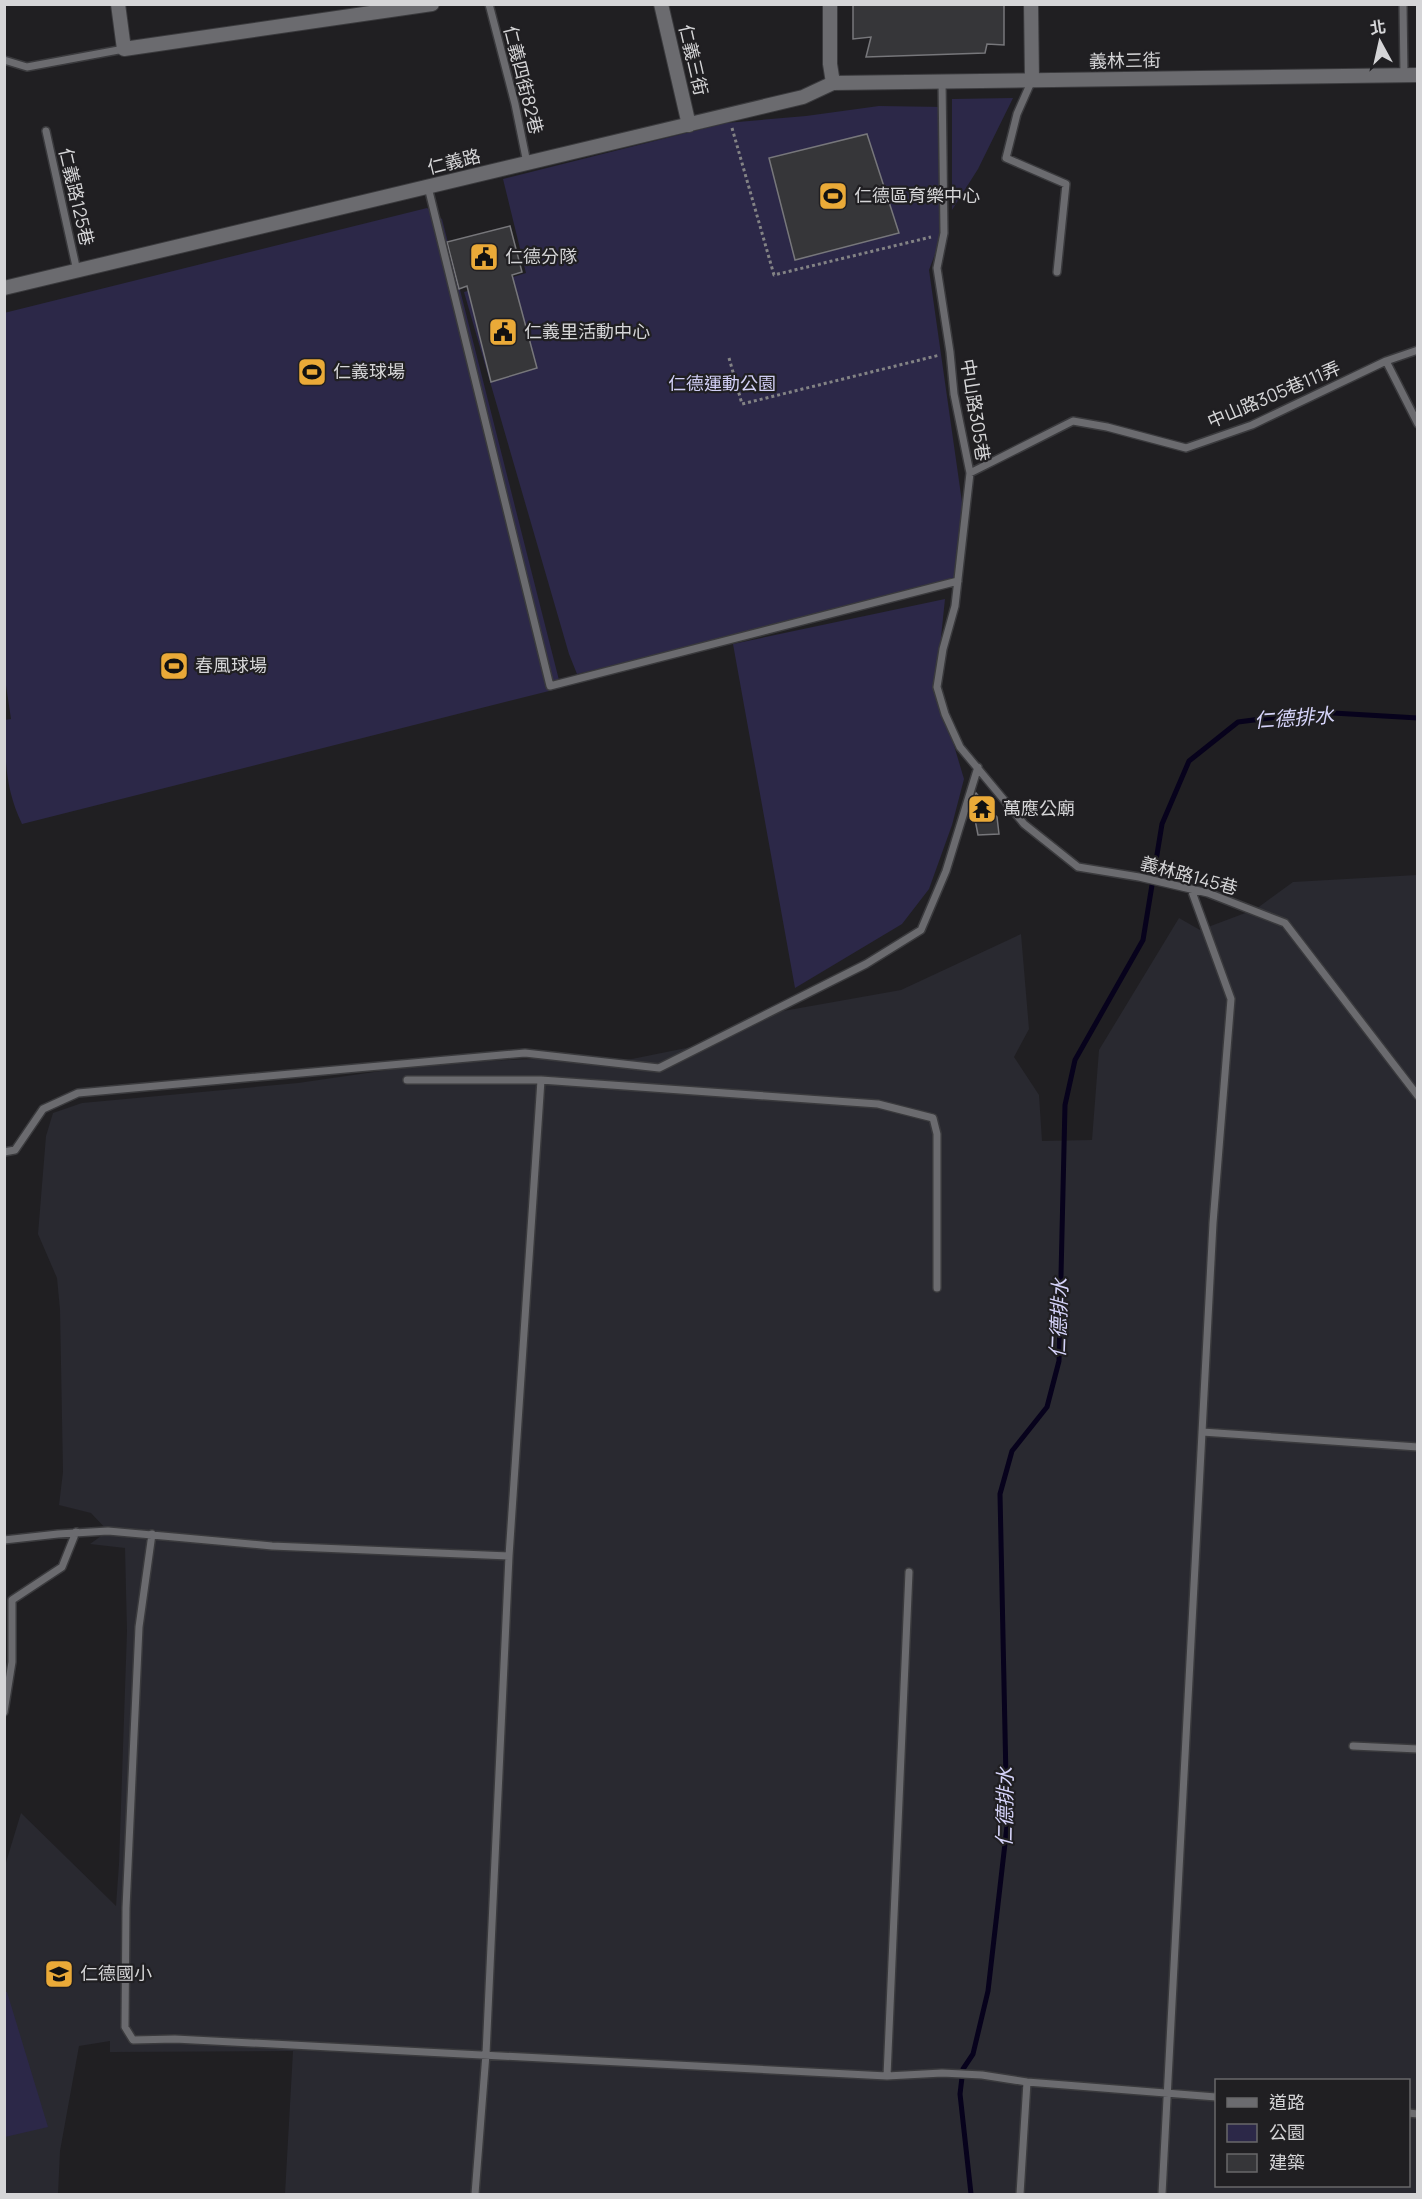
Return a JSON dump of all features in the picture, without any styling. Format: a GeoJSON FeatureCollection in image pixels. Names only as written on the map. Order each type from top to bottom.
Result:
{"type":"FeatureCollection","features":[{"type":"Feature","properties":{"kind":"street"},"geometry":{"type":"LineString","coordinates":[[118,4],[124,49],[432,4]]}},
{"type":"Feature","properties":{"kind":"street","name":"仁義三街"},"geometry":{"type":"LineString","coordinates":[[661,4],[689,124]]}},
{"type":"Feature","properties":{"kind":"street"},"geometry":{"type":"LineString","coordinates":[[830,4],[830,64],[833,83]]}},
{"type":"Feature","properties":{"kind":"street"},"geometry":{"type":"LineString","coordinates":[[1031,4],[1032,80]]}},
{"type":"Feature","properties":{"kind":"street","name":"義林三街"},"geometry":{"type":"LineString","coordinates":[[833,83],[1411,75]]}},
{"type":"Feature","properties":{"kind":"street","name":"仁義路"},"geometry":{"type":"LineString","coordinates":[[4,288],[803,98],[833,83]]}},
{"type":"Feature","properties":{"kind":"lane","name":"仁義四街82巷"},"geometry":{"type":"LineString","coordinates":[[489,4],[528,163]]}},
{"type":"Feature","properties":{"kind":"lane"},"geometry":{"type":"LineString","coordinates":[[1403,4],[1411,75]]}},
{"type":"Feature","properties":{"kind":"lane"},"geometry":{"type":"LineString","coordinates":[[4,60],[27,67],[124,49]]}},
{"type":"Feature","properties":{"kind":"lane"},"geometry":{"type":"LineString","coordinates":[[1032,80],[1017,114],[1005,158],[1066,184],[1057,272]]}},
{"type":"Feature","properties":{"kind":"lane","name":"中山路305巷"},"geometry":{"type":"LineString","coordinates":[[942,81],[944,233],[937,268],[954,394],[970,473],[955,606],[943,649],[937,687],[945,714],[960,747],[978,767]]}},
{"type":"Feature","properties":{"kind":"lane","name":"仁義路125巷"},"geometry":{"type":"LineString","coordinates":[[46,131],[77,271]]}},
{"type":"Feature","properties":{"kind":"lane"},"geometry":{"type":"LineString","coordinates":[[428,187],[550,686],[958,581]]}},
{"type":"Feature","properties":{"kind":"lane","name":"中山路305巷111弄"},"geometry":{"type":"LineString","coordinates":[[970,473],[1073,421],[1107,427],[1186,448],[1252,425],[1386,362],[1418,350]]}},
{"type":"Feature","properties":{"kind":"lane"},"geometry":{"type":"LineString","coordinates":[[1386,362],[1418,424]]}},
{"type":"Feature","properties":{"kind":"lane"},"geometry":{"type":"LineString","coordinates":[[4,1152],[15,1150],[43,1109],[78,1093],[525,1053],[659,1068],[866,964],[921,930],[946,871],[978,767]]}},
{"type":"Feature","properties":{"kind":"lane","name":"義林路145巷"},"geometry":{"type":"LineString","coordinates":[[978,767],[1024,824],[1078,867],[1144,878],[1208,893],[1285,923],[1418,1096]]}},
{"type":"Feature","properties":{"kind":"lane"},"geometry":{"type":"LineString","coordinates":[[1162,2194],[1213,1223],[1231,999],[1191,889]]}},
{"type":"Feature","properties":{"kind":"lane"},"geometry":{"type":"LineString","coordinates":[[407,1080],[541,1080],[878,1104],[933,1118],[937,1134],[937,1288]]}},
{"type":"Feature","properties":{"kind":"lane"},"geometry":{"type":"LineString","coordinates":[[475,2194],[486,2054],[509,1556],[541,1080]]}},
{"type":"Feature","properties":{"kind":"lane"},"geometry":{"type":"LineString","coordinates":[[1202,1432],[1418,1447]]}},
{"type":"Feature","properties":{"kind":"lane"},"geometry":{"type":"LineString","coordinates":[[4,1540],[108,1531],[272,1546],[509,1556]]}},
{"type":"Feature","properties":{"kind":"lane"},"geometry":{"type":"LineString","coordinates":[[4,1712],[12,1600],[62,1567],[76,1532]]}},
{"type":"Feature","properties":{"kind":"lane"},"geometry":{"type":"LineString","coordinates":[[152,1534],[139,1627],[126,1908],[125,2027],[133,2040],[175,2039],[887,2076],[942,2073],[982,2075],[1027,2082],[1215,2097]]}},
{"type":"Feature","properties":{"kind":"lane"},"geometry":{"type":"LineString","coordinates":[[887,2076],[909,1572]]}},
{"type":"Feature","properties":{"kind":"lane"},"geometry":{"type":"LineString","coordinates":[[1353,1746],[1418,1749]]}},
{"type":"Feature","properties":{"kind":"lane"},"geometry":{"type":"LineString","coordinates":[[1020,2194],[1027,2082]]}},
{"type":"Feature","properties":{"kind":"path"},"geometry":{"type":"LineString","coordinates":[[729,115],[774,275],[944,233]]}},
{"type":"Feature","properties":{"kind":"path"},"geometry":{"type":"LineString","coordinates":[[729,358],[742,404],[950,352]]}},
{"type":"Feature","properties":{"kind":"shaded area"},"geometry":{"type":"Polygon","coordinates":[[[1417,875],[1417,2194],[285,2194],[293,2051],[110,2052],[110,2041],[79,2046],[60,2151],[58,2194],[5,2194],[4,1869],[21,1813],[116,1906],[119,1864],[127,1631],[125,1548],[90,1544],[108,1531],[91,1513],[59,1505],[63,1472],[60,1310],[57,1278],[38,1234],[46,1136],[53,1113],[82,1103],[298,1083],[436,1063],[560,1058],[622,1061],[706,1044],[749,1017],[901,990],[1021,934],[1029,1029],[1014,1057],[1039,1095],[1042,1141],[1092,1140],[1099,1050],[1179,918],[1200,930],[1256,909],[1293,882],[1417,875]]]}},
{"type":"Feature","properties":{"kind":"green space"},"geometry":{"type":"Polygon","coordinates":[[[1013,98],[978,169],[952,210],[952,99],[1013,98]]]}},
{"type":"Feature","properties":{"kind":"green space","name":"仁德運動公園"},"geometry":{"type":"Polygon","coordinates":[[[879,106],[945,107],[946,225],[929,270],[964,516],[953,584],[577,674],[569,654],[464,292],[526,273],[503,179],[726,123],[806,116],[879,106]]]}},
{"type":"Feature","properties":{"kind":"green space"},"geometry":{"type":"Polygon","coordinates":[[[427,208],[442,219],[561,688],[22,824],[9,786],[5,748],[5,720],[11,719],[4,672],[4,313],[427,208]]]}},
{"type":"Feature","properties":{"kind":"green space"},"geometry":{"type":"Polygon","coordinates":[[[945,599],[936,685],[964,779],[952,825],[929,889],[902,924],[795,988],[733,644],[945,599]]]}},
{"type":"Feature","properties":{"kind":"green space"},"geometry":{"type":"Polygon","coordinates":[[[5,1992],[7,1992],[48,2127],[5,2137],[5,1992]]]}},
{"type":"Feature","properties":{"kind":"building"},"geometry":{"type":"Polygon","coordinates":[[[853,4],[1004,4],[1004,45],[987,44],[985,53],[866,57],[871,37],[853,39],[853,4]]]}},
{"type":"Feature","properties":{"kind":"building","name":"仁德區育樂中心"},"geometry":{"type":"Polygon","coordinates":[[[867,134],[899,233],[795,260],[769,158],[867,134]]]}},
{"type":"Feature","properties":{"kind":"building"},"geometry":{"type":"Polygon","coordinates":[[[510,226],[522,272],[512,275],[537,368],[491,382],[467,286],[459,289],[447,242],[510,226]]]}},
{"type":"Feature","properties":{"kind":"building","name":"萬應公廟"},"geometry":{"type":"Polygon","coordinates":[[[976,793],[997,817],[999,834],[978,835],[972,804],[976,793]]]}},
{"type":"Feature","properties":{"kind":"waterway","name":"仁德排水"},"geometry":{"type":"LineString","coordinates":[[971,2194],[960,2094],[963,2069],[973,2054],[988,1991],[1007,1826],[1000,1494],[1012,1451],[1047,1407],[1059,1361],[1065,1105],[1075,1060],[1143,940],[1162,824],[1189,761],[1238,722],[1316,712],[1418,718]]}},
{"type":"Feature","properties":{"kind":"place","name":"仁德區育樂中心"},"geometry":{"type":"Point","coordinates":[833,196]}},
{"type":"Feature","properties":{"kind":"place","name":"仁德分隊"},"geometry":{"type":"Point","coordinates":[484,257]}},
{"type":"Feature","properties":{"kind":"place","name":"仁義里活動中心"},"geometry":{"type":"Point","coordinates":[503,332]}},
{"type":"Feature","properties":{"kind":"place","name":"仁義球場"},"geometry":{"type":"Point","coordinates":[312,372]}},
{"type":"Feature","properties":{"kind":"place","name":"春風球場"},"geometry":{"type":"Point","coordinates":[174,666]}},
{"type":"Feature","properties":{"kind":"place","name":"萬應公廟"},"geometry":{"type":"Point","coordinates":[982,809]}},
{"type":"Feature","properties":{"kind":"place","name":"仁德國小"},"geometry":{"type":"Point","coordinates":[59,1974]}}]}
